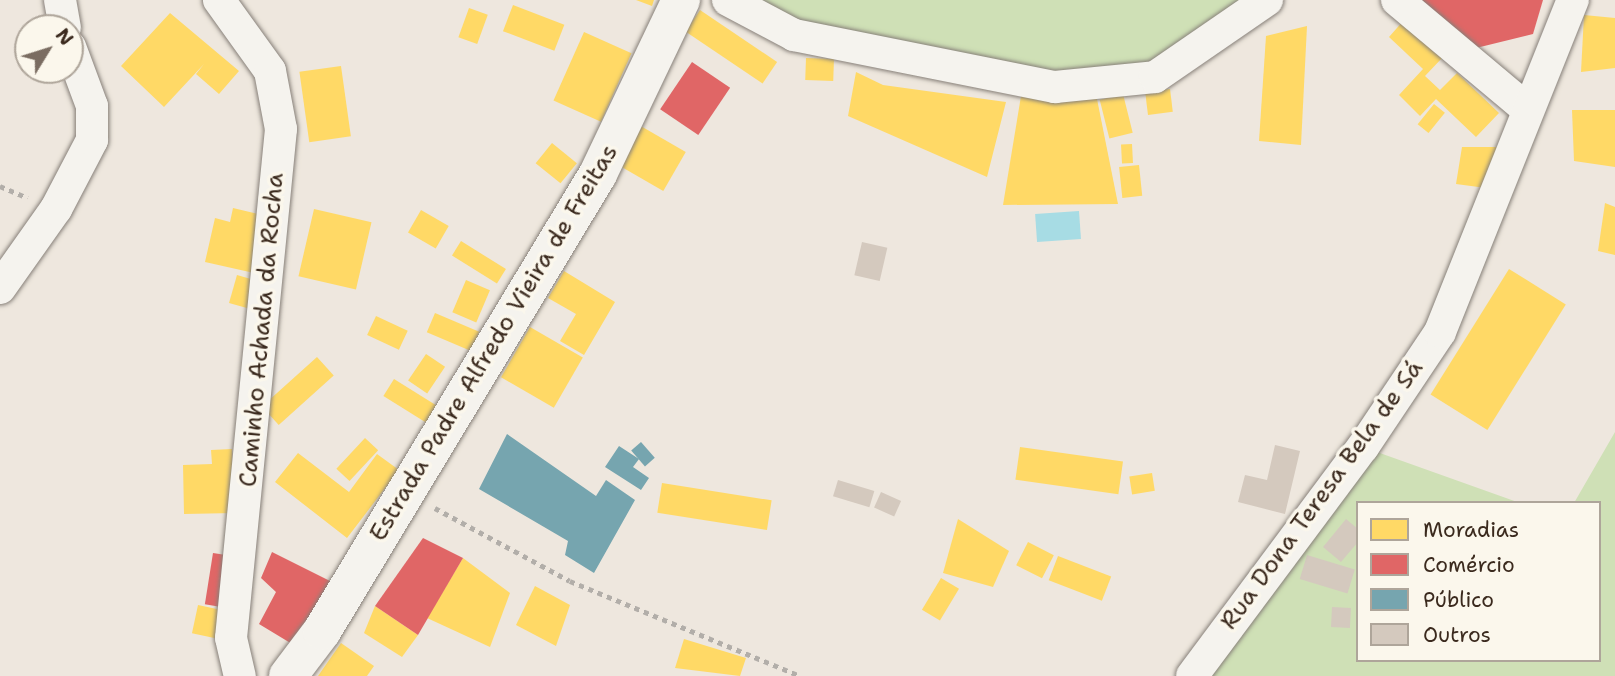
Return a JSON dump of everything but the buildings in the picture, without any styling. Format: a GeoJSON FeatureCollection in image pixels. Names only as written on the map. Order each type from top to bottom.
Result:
{"type":"FeatureCollection","features":[{"type":"Feature","properties":{"kind":"main road","name":"Estrada Padre Alfredo Vieira de Freitas"},"geometry":{"type":"LineString","coordinates":[[288,676],[406,492],[598,174],[681,0]]}},
{"type":"Feature","properties":{"kind":"street","name":"Caminho Achada da Rocha"},"geometry":{"type":"LineString","coordinates":[[219,0],[270,71],[281,129],[231,638],[240,676]]}},
{"type":"Feature","properties":{"kind":"street"},"geometry":{"type":"LineString","coordinates":[[728,0],[794,35],[1055,87],[1155,77],[1266,0]]}},
{"type":"Feature","properties":{"kind":"street"},"geometry":{"type":"LineString","coordinates":[[1397,0],[1527,109]]}},
{"type":"Feature","properties":{"kind":"street","name":"Rua Dona Teresa Bela de Sá"},"geometry":{"type":"LineString","coordinates":[[1192,676],[1440,332],[1527,109],[1573,0]]}},
{"type":"Feature","properties":{"kind":"street"},"geometry":{"type":"LineString","coordinates":[[0,288],[56,209],[92,139],[92,106],[84,84]]}},
{"type":"Feature","properties":{"kind":"path"},"geometry":{"type":"LineString","coordinates":[[406,492],[570,581],[801,676]]}},
{"type":"Feature","properties":{"kind":"green space"},"geometry":{"type":"Polygon","coordinates":[[[728,0],[1267,0],[1124,85],[794,35],[728,0]]]}},
{"type":"Feature","properties":{"kind":"green space"},"geometry":{"type":"Polygon","coordinates":[[[1615,432],[1615,676],[1201,676],[1363,447],[1514,501],[1356,501],[1356,662],[1601,662],[1601,501],[1575,501],[1615,432]]]}},
{"type":"Feature","properties":{"kind":"water"},"geometry":{"type":"Polygon","coordinates":[[[1079,211],[1081,239],[1037,242],[1035,214],[1079,211]]]}}]}
